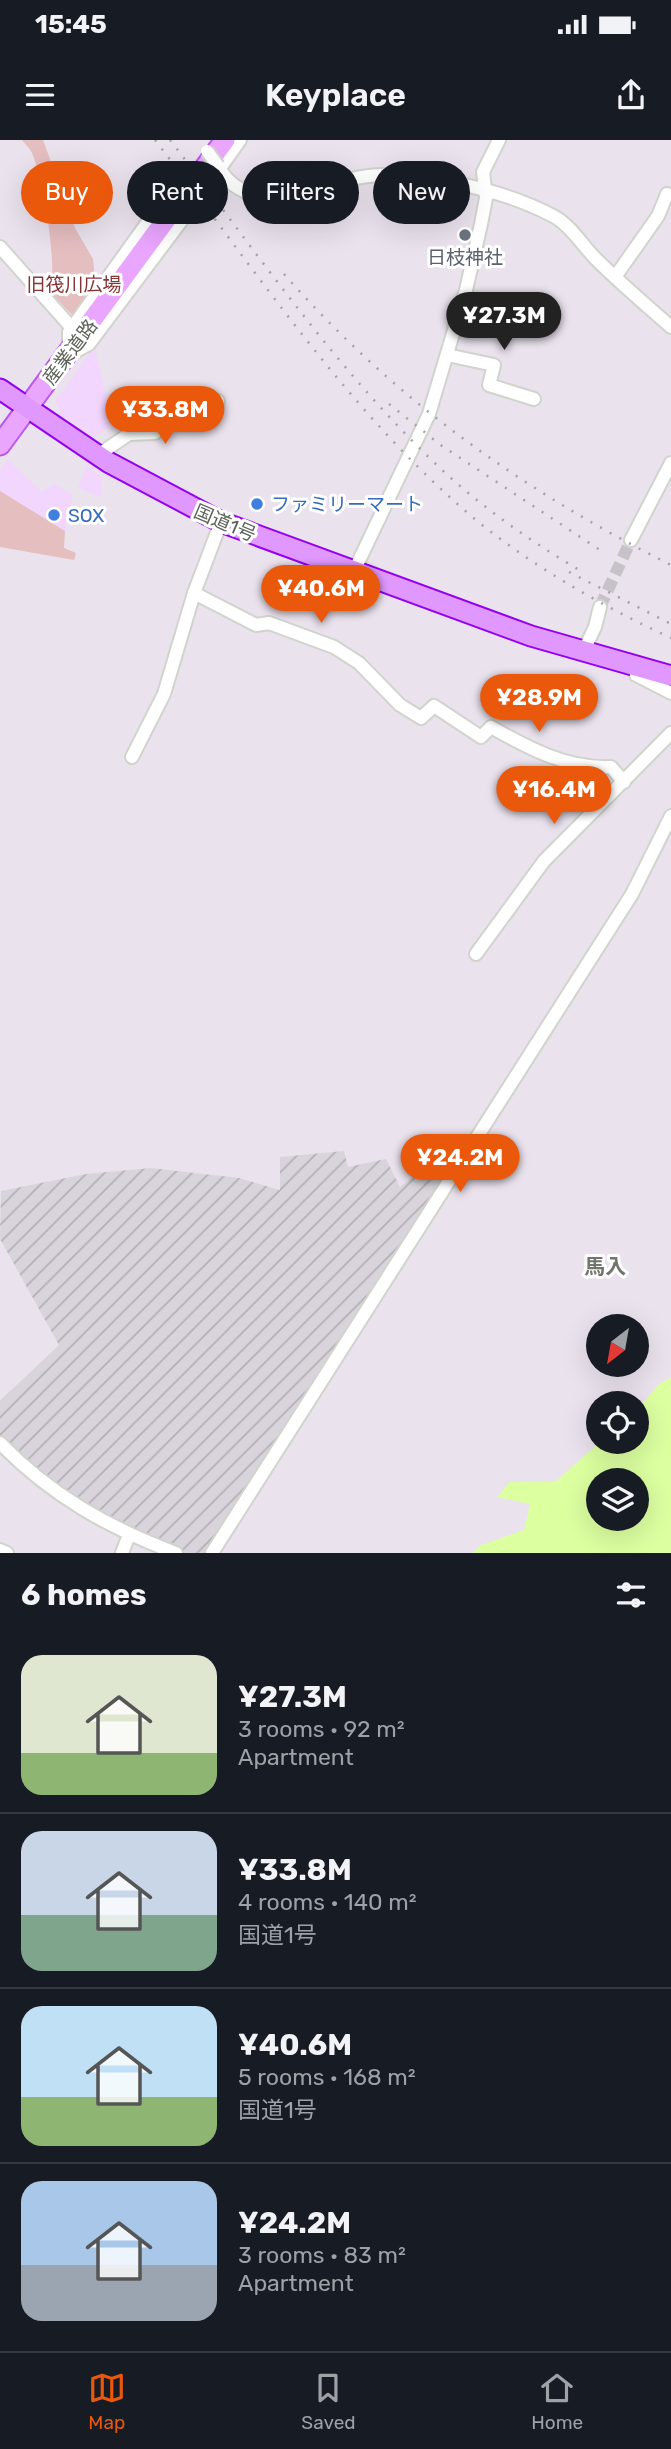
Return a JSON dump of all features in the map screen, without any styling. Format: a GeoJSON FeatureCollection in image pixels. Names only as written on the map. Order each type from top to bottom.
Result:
{"type":"FeatureCollection","features":[{"type":"Feature","properties":{"kind":"highway","name":"国道1号"},"geometry":{"type":"LineString","coordinates":[[10,400],[181,504],[221,522],[583,652],[671,676]]}},
{"type":"Feature","properties":{"kind":"main road"},"geometry":{"type":"LineString","coordinates":[[209,154],[225,140]]}},
{"type":"Feature","properties":{"kind":"main road","name":"産業道路"},"geometry":{"type":"LineString","coordinates":[[0,445],[10,400],[69,355],[163,224]]}},
{"type":"Feature","properties":{"kind":"street"},"geometry":{"type":"LineString","coordinates":[[240,140],[209,154],[231,183],[254,195],[288,197],[349,180],[410,176],[483,190],[555,217],[615,277],[671,327]]}},
{"type":"Feature","properties":{"kind":"street"},"geometry":{"type":"LineString","coordinates":[[354,571],[429,414],[481,224],[486,198],[483,172],[499,140]]}},
{"type":"Feature","properties":{"kind":"street"},"geometry":{"type":"LineString","coordinates":[[615,277],[658,216],[667,194]]}},
{"type":"Feature","properties":{"kind":"street"},"geometry":{"type":"LineString","coordinates":[[160,205],[167,205],[181,215],[182,220],[91,342],[69,355],[72,328],[160,205]]}},
{"type":"Feature","properties":{"kind":"street"},"geometry":{"type":"LineString","coordinates":[[0,247],[72,328]]}},
{"type":"Feature","properties":{"kind":"street"},"geometry":{"type":"LineString","coordinates":[[447,355],[494,365],[489,385],[534,399]]}},
{"type":"Feature","properties":{"kind":"street"},"geometry":{"type":"LineString","coordinates":[[98,455],[108,451],[129,434],[155,433],[170,420],[218,401]]}},
{"type":"Feature","properties":{"kind":"street"},"geometry":{"type":"LineString","coordinates":[[631,540],[669,471]]}},
{"type":"Feature","properties":{"kind":"street"},"geometry":{"type":"LineString","coordinates":[[132,757],[164,694],[194,593],[221,522]]}},
{"type":"Feature","properties":{"kind":"street"},"geometry":{"type":"LineString","coordinates":[[194,593],[256,625],[269,623],[334,647],[359,663],[400,705],[421,718],[434,706],[481,737],[491,727],[537,751],[584,769],[611,767],[624,782]]}},
{"type":"Feature","properties":{"kind":"street"},"geometry":{"type":"LineString","coordinates":[[583,652],[595,627],[600,607]]}},
{"type":"Feature","properties":{"kind":"street"},"geometry":{"type":"LineString","coordinates":[[638,668],[636,675],[671,693]]}},
{"type":"Feature","properties":{"kind":"street"},"geometry":{"type":"LineString","coordinates":[[476,954],[544,861],[671,733]]}},
{"type":"Feature","properties":{"kind":"street"},"geometry":{"type":"LineString","coordinates":[[212,1553],[632,894],[671,816]]}},
{"type":"Feature","properties":{"kind":"street"},"geometry":{"type":"LineString","coordinates":[[0,1443],[34,1477],[85,1512],[129,1535],[176,1553]]}},
{"type":"Feature","properties":{"kind":"street"},"geometry":{"type":"LineString","coordinates":[[122,1553],[129,1535]]}},
{"type":"Feature","properties":{"kind":"street"},"geometry":{"type":"LineString","coordinates":[[0,1550],[8,1553]]}},
{"type":"Feature","properties":{"kind":"shaded area"},"geometry":{"type":"Polygon","coordinates":[[[92,350],[95,350],[113,423],[94,437],[60,414],[56,400],[92,350]]]}},
{"type":"Feature","properties":{"kind":"shaded area","name":"SOX"},"geometry":{"type":"Polygon","coordinates":[[[7,459],[42,492],[54,484],[73,495],[65,531],[0,491],[0,470],[7,459]]]}},
{"type":"Feature","properties":{"kind":"shaded area"},"geometry":{"type":"Polygon","coordinates":[[[87,466],[101,476],[101,497],[78,488],[87,466]]]}},
{"type":"Feature","properties":{"kind":"shaded area"},"geometry":{"type":"Polygon","coordinates":[[[461,1138],[467,1142],[204,1553],[182,1553],[129,1533],[86,1510],[0,1440],[0,1401],[59,1345],[0,1239],[1,1191],[86,1174],[151,1168],[239,1178],[280,1190],[280,1157],[344,1151],[348,1167],[386,1159],[400,1187],[461,1138]]]}},
{"type":"Feature","properties":{"kind":"shaded area"},"geometry":{"type":"Polygon","coordinates":[[[671,1377],[671,1553],[473,1553],[481,1545],[524,1530],[530,1504],[497,1497],[510,1482],[555,1482],[586,1454],[649,1454],[649,1396],[658,1385],[671,1377]]]}},
{"type":"Feature","properties":{"kind":"green space","name":"旧筏川広場"},"geometry":{"type":"Polygon","coordinates":[[[22,140],[43,140],[51,161],[35,161],[22,140]]]}},
{"type":"Feature","properties":{"kind":"green space","name":"旧筏川広場"},"geometry":{"type":"Polygon","coordinates":[[[48,224],[74,224],[93,259],[96,290],[76,319],[50,292],[51,244],[48,224]]]}},
{"type":"Feature","properties":{"kind":"green space"},"geometry":{"type":"Polygon","coordinates":[[[0,491],[65,531],[64,548],[76,553],[74,560],[0,547],[0,491]]]}},
{"type":"Feature","properties":{"kind":"tunnel"},"geometry":{"type":"LineString","coordinates":[[600,607],[631,540]]}},
{"type":"Feature","properties":{"kind":"railway"},"geometry":{"type":"LineString","coordinates":[[155,140],[306,339],[386,434],[430,479],[498,538],[545,570],[620,613],[671,638]]}},
{"type":"Feature","properties":{"kind":"railway"},"geometry":{"type":"LineString","coordinates":[[170,140],[298,309],[401,430],[455,482],[490,510],[584,573]]}},
{"type":"Feature","properties":{"kind":"railway"},"geometry":{"type":"LineString","coordinates":[[284,274],[326,320],[370,362],[463,439],[563,506],[671,565]]}},
{"type":"Feature","properties":{"kind":"railway"},"geometry":{"type":"LineString","coordinates":[[389,404],[442,446],[600,550]]}},
{"type":"Feature","properties":{"kind":"railway"},"geometry":{"type":"LineString","coordinates":[[569,572],[671,624]]}},
{"type":"Feature","properties":{"kind":"place","name":"日枝神社"},"geometry":{"type":"Point","coordinates":[465,235]}},
{"type":"Feature","properties":{"kind":"place","name":"ファミリーマート"},"geometry":{"type":"Point","coordinates":[257,504]}},
{"type":"Feature","properties":{"kind":"place","name":"SOX"},"geometry":{"type":"Point","coordinates":[54,515]}},
{"type":"Feature","properties":{"kind":"district","name":"馬入"},"geometry":{"type":"Point","coordinates":[605,1266]}}]}
